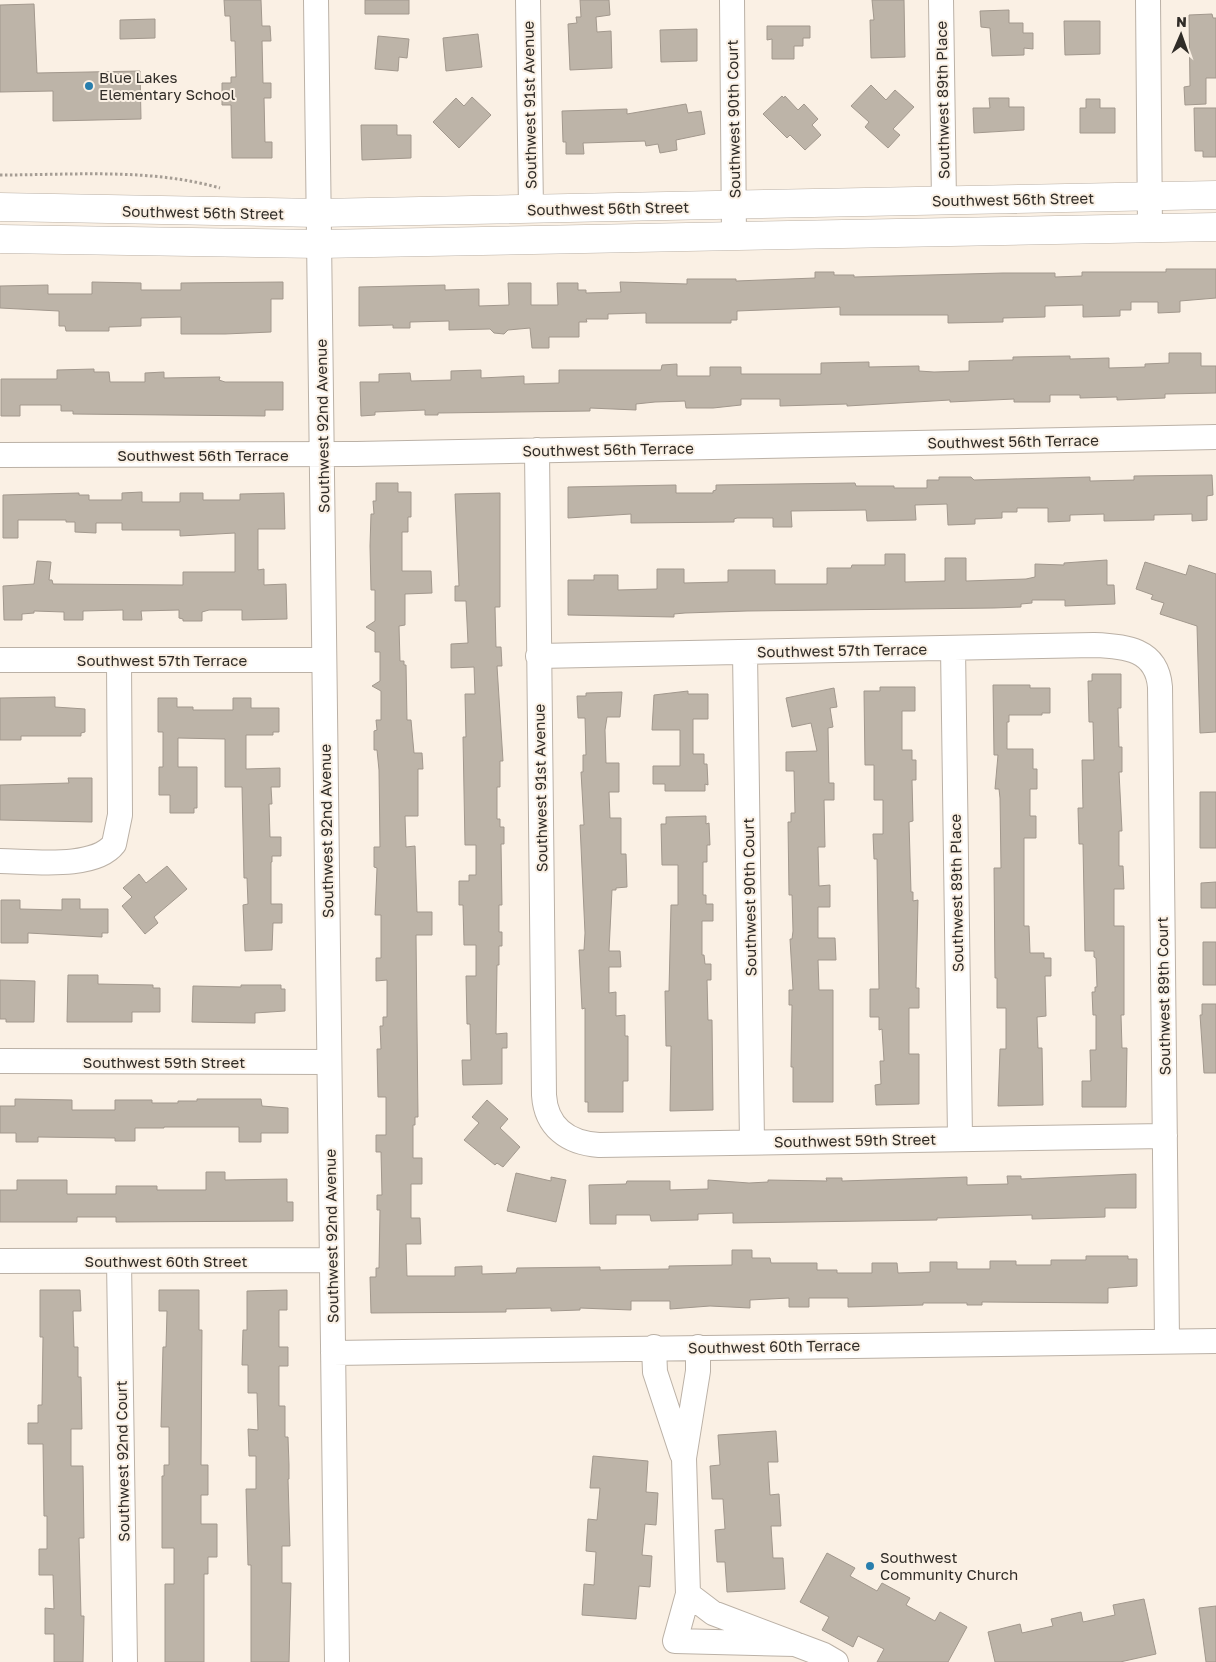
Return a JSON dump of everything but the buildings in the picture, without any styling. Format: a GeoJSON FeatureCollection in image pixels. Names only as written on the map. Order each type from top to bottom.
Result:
{"type":"FeatureCollection","features":[{"type":"Feature","properties":{"kind":"main road","name":"Southwest 56th Street"},"geometry":{"type":"LineString","coordinates":[[0,207],[318,213],[1216,195]]}},
{"type":"Feature","properties":{"kind":"main road","name":"Southwest 56th Street"},"geometry":{"type":"LineString","coordinates":[[0,239],[319,244],[1216,228]]}},
{"type":"Feature","properties":{"kind":"street","name":"Southwest 92nd Avenue"},"geometry":{"type":"LineString","coordinates":[[316,0],[337,1662]]}},
{"type":"Feature","properties":{"kind":"street","name":"Southwest 91st Avenue"},"geometry":{"type":"LineString","coordinates":[[528,0],[531,209]]}},
{"type":"Feature","properties":{"kind":"street","name":"Southwest 90th Court"},"geometry":{"type":"LineString","coordinates":[[732,0],[734,237]]}},
{"type":"Feature","properties":{"kind":"street","name":"Southwest 89th Place"},"geometry":{"type":"LineString","coordinates":[[941,0],[944,200]]}},
{"type":"Feature","properties":{"kind":"street"},"geometry":{"type":"LineString","coordinates":[[1148,0],[1150,229]]}},
{"type":"Feature","properties":{"kind":"street","name":"Southwest 56th Terrace"},"geometry":{"type":"LineString","coordinates":[[0,455],[322,455],[1216,437]]}},
{"type":"Feature","properties":{"kind":"street","name":"Southwest 91st Avenue"},"geometry":{"type":"LineString","coordinates":[[537,450],[544,1095],[546,1111],[553,1124]]}},
{"type":"Feature","properties":{"kind":"street","name":"Southwest 57th Terrace"},"geometry":{"type":"LineString","coordinates":[[538,656],[1116,646],[1131,648],[1144,656]]}},
{"type":"Feature","properties":{"kind":"street","name":"Southwest 89th Place"},"geometry":{"type":"LineString","coordinates":[[953,648],[960,1138]]}},
{"type":"Feature","properties":{"kind":"street","name":"Southwest 90th Court"},"geometry":{"type":"LineString","coordinates":[[746,652],[752,1142]]}},
{"type":"Feature","properties":{"kind":"street","name":"Southwest 89th Court"},"geometry":{"type":"LineString","coordinates":[[1144,656],[1157,673],[1160,687],[1167,1341]]}},
{"type":"Feature","properties":{"kind":"street","name":"Southwest 57th Terrace"},"geometry":{"type":"LineString","coordinates":[[0,660],[324,660]]}},
{"type":"Feature","properties":{"kind":"street"},"geometry":{"type":"LineString","coordinates":[[0,861],[81,860],[98,856],[111,848],[117,838],[120,816],[119,661]]}},
{"type":"Feature","properties":{"kind":"street","name":"Southwest 59th Street"},"geometry":{"type":"LineString","coordinates":[[0,1061],[329,1062]]}},
{"type":"Feature","properties":{"kind":"street","name":"Southwest 59th Street"},"geometry":{"type":"LineString","coordinates":[[553,1124],[567,1137],[587,1144],[1165,1136]]}},
{"type":"Feature","properties":{"kind":"street","name":"Southwest 60th Street"},"geometry":{"type":"LineString","coordinates":[[0,1261],[331,1260]]}},
{"type":"Feature","properties":{"kind":"street","name":"Southwest 92nd Court"},"geometry":{"type":"LineString","coordinates":[[119,1261],[124,1662]]}},
{"type":"Feature","properties":{"kind":"street","name":"Southwest 60th Terrace"},"geometry":{"type":"LineString","coordinates":[[332,1353],[1216,1340]]}},
{"type":"Feature","properties":{"kind":"street"},"geometry":{"type":"LineString","coordinates":[[654,1347],[655,1372],[674,1435],[684,1458]]}},
{"type":"Feature","properties":{"kind":"street"},"geometry":{"type":"LineString","coordinates":[[698,1347],[698,1371],[684,1458],[688,1594],[675,1641],[795,1644]]}},
{"type":"Feature","properties":{"kind":"street"},"geometry":{"type":"LineString","coordinates":[[688,1594],[713,1613],[795,1644],[836,1662]]}},
{"type":"Feature","properties":{"kind":"path"},"geometry":{"type":"LineString","coordinates":[[0,175],[162,176],[193,180],[227,190]]}},
{"type":"Feature","properties":{"kind":"place","name":"Blue Lakes Elementary School"},"geometry":{"type":"Point","coordinates":[89,86]}},
{"type":"Feature","properties":{"kind":"place","name":"Southwest Community Church"},"geometry":{"type":"Point","coordinates":[870,1566]}}]}
